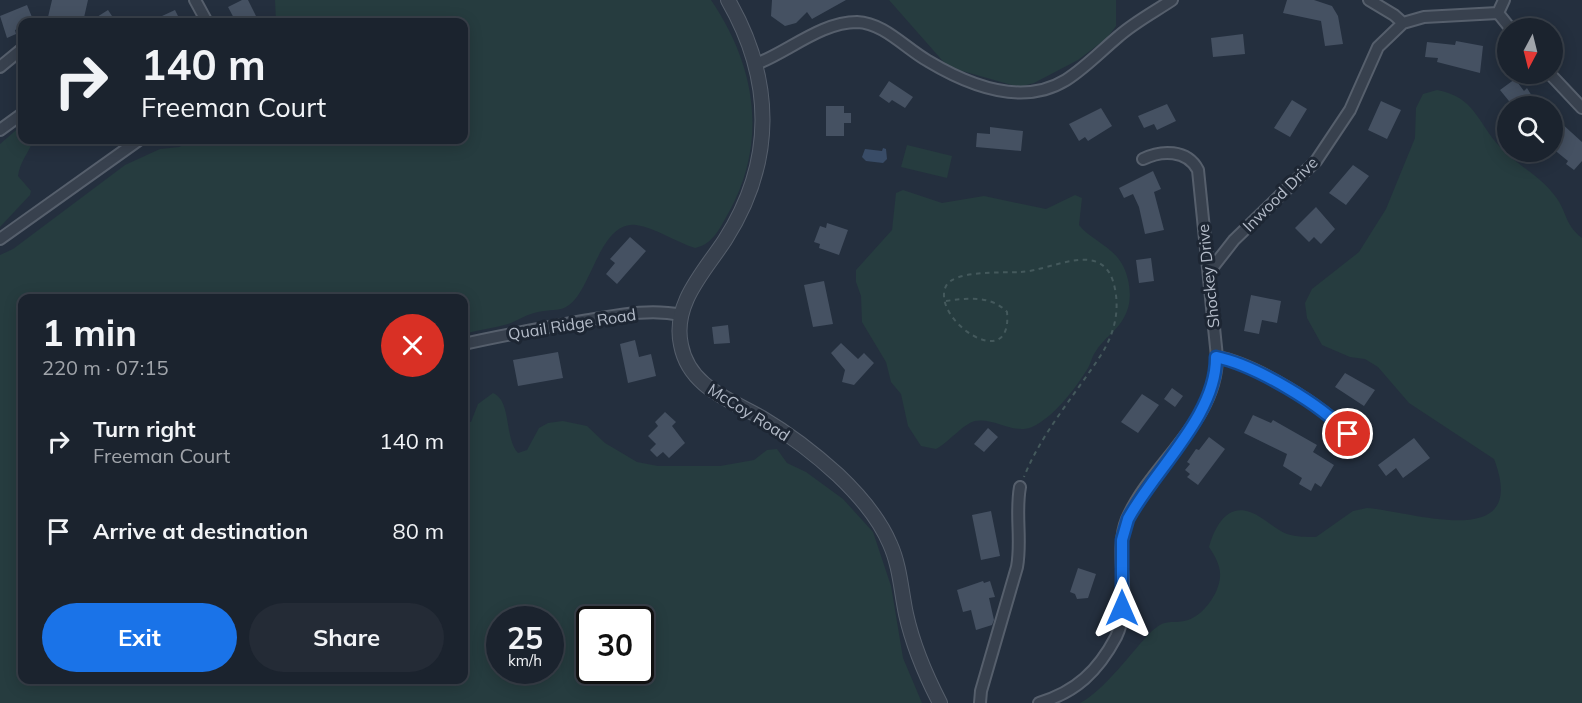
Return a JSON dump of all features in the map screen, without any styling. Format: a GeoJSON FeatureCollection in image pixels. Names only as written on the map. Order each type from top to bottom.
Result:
{"type":"FeatureCollection","features":[{"type":"Feature","properties":{"kind":"street"},"geometry":{"type":"LineString","coordinates":[[195,0],[205,18]]}},
{"type":"Feature","properties":{"kind":"street","name":"McCoy Road"},"geometry":{"type":"LineString","coordinates":[[728,0],[746,35],[756,64],[763,105],[763,130],[755,177],[736,222],[692,289],[681,315],[678,330],[684,359],[701,383],[763,418],[817,457],[839,476],[874,516],[895,555],[913,640],[940,703]]}},
{"type":"Feature","properties":{"kind":"street"},"geometry":{"type":"LineString","coordinates":[[756,64],[828,28],[842,24],[862,23],[876,26],[939,68],[973,84],[1010,92],[1039,91],[1074,74],[1120,35],[1172,0]]}},
{"type":"Feature","properties":{"kind":"street"},"geometry":{"type":"LineString","coordinates":[[1369,0],[1403,23],[1424,17],[1498,13]]}},
{"type":"Feature","properties":{"kind":"street"},"geometry":{"type":"LineString","coordinates":[[1498,13],[1504,0]]}},
{"type":"Feature","properties":{"kind":"street"},"geometry":{"type":"LineString","coordinates":[[1498,13],[1502,18]]}},
{"type":"Feature","properties":{"kind":"street","name":"Inwood Drive"},"geometry":{"type":"LineString","coordinates":[[1209,272],[1234,240],[1316,161],[1350,110],[1384,37],[1403,23]]}},
{"type":"Feature","properties":{"kind":"street"},"geometry":{"type":"LineString","coordinates":[[0,67],[18,52]]}},
{"type":"Feature","properties":{"kind":"street"},"geometry":{"type":"LineString","coordinates":[[1559,84],[1582,108]]}},
{"type":"Feature","properties":{"kind":"street"},"geometry":{"type":"LineString","coordinates":[[0,130],[18,117]]}},
{"type":"Feature","properties":{"kind":"street"},"geometry":{"type":"LineString","coordinates":[[0,239],[133,144]]}},
{"type":"Feature","properties":{"kind":"street","name":"Shockey Drive"},"geometry":{"type":"LineString","coordinates":[[1039,703],[1069,692],[1085,681],[1116,637],[1122,619],[1122,540],[1128,519],[1203,408],[1215,379],[1216,357],[1198,170],[1187,157],[1165,152],[1143,159]]}},
{"type":"Feature","properties":{"kind":"street","name":"Quail Ridge Road"},"geometry":{"type":"LineString","coordinates":[[468,343],[628,314],[658,311],[681,315]]}},
{"type":"Feature","properties":{"kind":"street"},"geometry":{"type":"LineString","coordinates":[[1216,357],[1239,363],[1316,406],[1348,434]]}},
{"type":"Feature","properties":{"kind":"street"},"geometry":{"type":"LineString","coordinates":[[980,703],[981,691],[1017,567],[1020,549],[1018,500],[1020,487]]}},
{"type":"Feature","properties":{"kind":"path"},"geometry":{"type":"LineString","coordinates":[[946,301],[984,300],[999,304],[1007,312],[1005,331],[995,340],[981,341],[967,334],[953,318],[946,301],[946,286],[952,279],[963,275],[1026,272],[1086,259],[1103,265],[1111,274],[1116,290],[1117,312],[1109,342],[1045,438],[1028,466],[1020,487]]}},
{"type":"Feature","properties":{"kind":"green space"},"geometry":{"type":"Polygon","coordinates":[[[275,0],[711,0],[738,51],[747,77],[752,104],[749,158],[741,185],[729,212],[712,239],[695,248],[643,227],[636,225],[624,227],[605,244],[577,297],[569,305],[558,310],[534,313],[508,324],[468,333],[468,294],[18,294],[18,684],[468,684],[468,422],[471,422],[478,404],[493,393],[503,404],[511,438],[518,453],[527,450],[539,428],[548,423],[563,421],[587,426],[605,443],[637,462],[658,466],[720,466],[754,460],[767,450],[777,449],[787,463],[806,472],[843,499],[873,532],[891,586],[903,658],[922,703],[0,703],[0,255],[13,249],[125,165],[160,149],[186,144],[468,144],[468,18],[276,18],[275,0]]]}},
{"type":"Feature","properties":{"kind":"green space"},"geometry":{"type":"Polygon","coordinates":[[[889,0],[1116,0],[1116,26],[1107,38],[1078,60],[1034,83],[1019,87],[948,67],[889,0]]]}},
{"type":"Feature","properties":{"kind":"green space"},"geometry":{"type":"Polygon","coordinates":[[[1437,90],[1450,93],[1468,105],[1497,144],[1497,162],[1517,162],[1535,176],[1559,202],[1572,228],[1582,238],[1582,703],[1080,703],[1099,690],[1156,628],[1164,623],[1191,619],[1213,598],[1219,584],[1220,569],[1209,547],[1222,519],[1234,511],[1242,510],[1255,514],[1287,534],[1316,537],[1353,511],[1367,508],[1438,519],[1462,520],[1482,517],[1496,507],[1501,488],[1494,459],[1409,403],[1378,367],[1365,359],[1350,357],[1322,345],[1307,318],[1305,303],[1312,289],[1359,252],[1386,209],[1415,138],[1416,108],[1423,94],[1437,90]]]}},
{"type":"Feature","properties":{"kind":"green space"},"geometry":{"type":"Polygon","coordinates":[[[18,128],[18,144],[31,144],[18,176],[31,191],[30,195],[0,227],[0,144],[18,128]]]}},
{"type":"Feature","properties":{"kind":"green space"},"geometry":{"type":"Polygon","coordinates":[[[907,145],[952,156],[947,178],[901,167],[907,145]]]}},
{"type":"Feature","properties":{"kind":"green space"},"geometry":{"type":"Polygon","coordinates":[[[903,190],[942,203],[984,196],[1046,209],[1075,195],[1082,198],[1079,225],[1113,252],[1122,264],[1130,292],[1125,316],[1093,355],[1088,368],[1071,393],[1048,416],[1032,427],[1018,429],[989,421],[975,421],[936,449],[921,446],[908,426],[901,394],[891,382],[886,362],[862,322],[861,296],[856,282],[856,270],[892,230],[896,193],[903,190]]]}},
{"type":"Feature","properties":{"kind":"water"},"geometry":{"type":"Polygon","coordinates":[[[883,148],[886,149],[887,159],[883,163],[866,161],[862,157],[865,149],[882,151],[883,148]]]}},
{"type":"Feature","properties":{"kind":"building"},"geometry":{"type":"Polygon","coordinates":[[[52,0],[88,0],[84,18],[48,17],[52,0]]]}},
{"type":"Feature","properties":{"kind":"building"},"geometry":{"type":"Polygon","coordinates":[[[242,0],[248,0],[257,18],[234,18],[228,7],[242,0]]]}},
{"type":"Feature","properties":{"kind":"building"},"geometry":{"type":"Polygon","coordinates":[[[772,0],[846,0],[812,19],[807,12],[796,23],[785,26],[771,16],[772,0]]]}},
{"type":"Feature","properties":{"kind":"building"},"geometry":{"type":"Polygon","coordinates":[[[1287,0],[1314,0],[1332,6],[1338,16],[1343,44],[1325,46],[1321,21],[1283,13],[1287,0]]]}},
{"type":"Feature","properties":{"kind":"building"},"geometry":{"type":"Polygon","coordinates":[[[27,5],[32,18],[18,18],[16,34],[7,38],[0,16],[27,5]]]}},
{"type":"Feature","properties":{"kind":"building"},"geometry":{"type":"Polygon","coordinates":[[[108,10],[113,18],[95,18],[108,10]]]}},
{"type":"Feature","properties":{"kind":"building"},"geometry":{"type":"Polygon","coordinates":[[[175,10],[179,18],[158,18],[175,10]]]}},
{"type":"Feature","properties":{"kind":"building"},"geometry":{"type":"Polygon","coordinates":[[[1243,34],[1245,54],[1213,57],[1211,38],[1243,34]]]}},
{"type":"Feature","properties":{"kind":"building"},"geometry":{"type":"Polygon","coordinates":[[[1456,41],[1483,46],[1480,73],[1437,62],[1438,58],[1425,57],[1427,42],[1455,45],[1456,41]]]}},
{"type":"Feature","properties":{"kind":"building"},"geometry":{"type":"Polygon","coordinates":[[[889,81],[913,97],[905,108],[892,100],[889,103],[879,96],[889,81]]]}},
{"type":"Feature","properties":{"kind":"building"},"geometry":{"type":"Polygon","coordinates":[[[1508,84],[1519,84],[1524,91],[1527,88],[1532,96],[1505,96],[1500,90],[1508,84]]]}},
{"type":"Feature","properties":{"kind":"building"},"geometry":{"type":"Polygon","coordinates":[[[1292,100],[1307,109],[1290,137],[1274,128],[1292,100]]]}},
{"type":"Feature","properties":{"kind":"building"},"geometry":{"type":"Polygon","coordinates":[[[1381,101],[1401,110],[1387,139],[1368,130],[1381,101]]]}},
{"type":"Feature","properties":{"kind":"building"},"geometry":{"type":"Polygon","coordinates":[[[1167,104],[1176,121],[1157,130],[1154,124],[1144,128],[1138,116],[1167,104]]]}},
{"type":"Feature","properties":{"kind":"building"},"geometry":{"type":"Polygon","coordinates":[[[826,106],[844,106],[844,113],[851,113],[851,123],[844,123],[844,136],[826,136],[826,106]]]}},
{"type":"Feature","properties":{"kind":"building"},"geometry":{"type":"Polygon","coordinates":[[[1101,108],[1112,126],[1088,141],[1085,137],[1079,141],[1069,124],[1101,108]]]}},
{"type":"Feature","properties":{"kind":"building"},"geometry":{"type":"Polygon","coordinates":[[[1563,125],[1582,142],[1582,161],[1574,170],[1566,164],[1568,161],[1563,157],[1563,125]]]}},
{"type":"Feature","properties":{"kind":"building"},"geometry":{"type":"Polygon","coordinates":[[[990,127],[1023,131],[1021,151],[976,147],[977,133],[990,134],[990,127]]]}},
{"type":"Feature","properties":{"kind":"building"},"geometry":{"type":"Polygon","coordinates":[[[1353,165],[1369,176],[1346,205],[1329,193],[1353,165]]]}},
{"type":"Feature","properties":{"kind":"building"},"geometry":{"type":"Polygon","coordinates":[[[1153,171],[1161,189],[1154,192],[1164,230],[1145,234],[1139,207],[1133,194],[1124,198],[1119,188],[1153,171]]]}},
{"type":"Feature","properties":{"kind":"building"},"geometry":{"type":"Polygon","coordinates":[[[1316,207],[1335,229],[1321,244],[1314,237],[1309,242],[1295,228],[1316,207]]]}},
{"type":"Feature","properties":{"kind":"building"},"geometry":{"type":"Polygon","coordinates":[[[827,223],[848,230],[839,255],[819,248],[820,244],[814,242],[820,226],[826,228],[827,223]]]}},
{"type":"Feature","properties":{"kind":"building"},"geometry":{"type":"Polygon","coordinates":[[[630,237],[646,251],[617,284],[606,274],[615,263],[610,259],[630,237]]]}},
{"type":"Feature","properties":{"kind":"building"},"geometry":{"type":"Polygon","coordinates":[[[1151,258],[1154,281],[1139,283],[1136,260],[1151,258]]]}},
{"type":"Feature","properties":{"kind":"building"},"geometry":{"type":"Polygon","coordinates":[[[824,281],[833,324],[813,327],[804,285],[824,281]]]}},
{"type":"Feature","properties":{"kind":"building"},"geometry":{"type":"Polygon","coordinates":[[[1251,295],[1281,301],[1277,323],[1262,320],[1259,334],[1244,331],[1251,295]]]}},
{"type":"Feature","properties":{"kind":"building"},"geometry":{"type":"Polygon","coordinates":[[[728,325],[730,343],[714,344],[712,327],[728,325]]]}},
{"type":"Feature","properties":{"kind":"building"},"geometry":{"type":"Polygon","coordinates":[[[635,340],[639,357],[651,354],[656,376],[628,383],[620,344],[635,340]]]}},
{"type":"Feature","properties":{"kind":"building"},"geometry":{"type":"Polygon","coordinates":[[[841,343],[858,359],[864,353],[874,363],[854,385],[842,382],[845,370],[831,353],[841,343]]]}},
{"type":"Feature","properties":{"kind":"building"},"geometry":{"type":"Polygon","coordinates":[[[558,352],[563,378],[518,386],[513,360],[558,352]]]}},
{"type":"Feature","properties":{"kind":"building"},"geometry":{"type":"Polygon","coordinates":[[[1345,373],[1375,390],[1364,406],[1335,387],[1345,373]]]}},
{"type":"Feature","properties":{"kind":"building"},"geometry":{"type":"Polygon","coordinates":[[[1172,388],[1183,396],[1175,407],[1164,399],[1172,388]]]}},
{"type":"Feature","properties":{"kind":"building"},"geometry":{"type":"Polygon","coordinates":[[[1142,394],[1159,405],[1138,433],[1121,422],[1142,394]]]}},
{"type":"Feature","properties":{"kind":"building"},"geometry":{"type":"Polygon","coordinates":[[[665,412],[676,422],[672,426],[685,443],[669,458],[663,452],[657,457],[650,450],[656,444],[648,436],[658,426],[655,422],[665,412]]]}},
{"type":"Feature","properties":{"kind":"building"},"geometry":{"type":"Polygon","coordinates":[[[1253,415],[1271,423],[1273,420],[1317,445],[1313,452],[1334,465],[1321,487],[1315,483],[1311,491],[1299,484],[1302,478],[1283,466],[1287,454],[1244,433],[1253,415]]]}},
{"type":"Feature","properties":{"kind":"building"},"geometry":{"type":"Polygon","coordinates":[[[988,428],[998,437],[984,452],[974,444],[988,428]]]}},
{"type":"Feature","properties":{"kind":"building"},"geometry":{"type":"Polygon","coordinates":[[[1209,437],[1225,449],[1198,485],[1187,477],[1190,474],[1185,470],[1190,464],[1187,462],[1196,449],[1199,450],[1209,437]]]}},
{"type":"Feature","properties":{"kind":"building"},"geometry":{"type":"Polygon","coordinates":[[[1414,438],[1430,458],[1403,478],[1396,468],[1386,476],[1378,465],[1414,438]]]}},
{"type":"Feature","properties":{"kind":"building"},"geometry":{"type":"Polygon","coordinates":[[[991,511],[1000,556],[981,560],[972,515],[991,511]]]}},
{"type":"Feature","properties":{"kind":"building"},"geometry":{"type":"Polygon","coordinates":[[[1078,568],[1096,574],[1088,598],[1077,599],[1075,594],[1070,592],[1078,568]]]}},
{"type":"Feature","properties":{"kind":"building"},"geometry":{"type":"Polygon","coordinates":[[[983,581],[984,583],[990,581],[995,597],[989,598],[994,620],[992,625],[976,630],[971,610],[963,612],[957,590],[983,581]]]}},
{"type":"Feature","properties":{"kind":"route"},"geometry":{"type":"LineString","coordinates":[[1122,608],[1124,529],[1148,485],[1203,408],[1215,379],[1216,357],[1228,359],[1252,369],[1316,406],[1340,424],[1348,434]]}}]}
